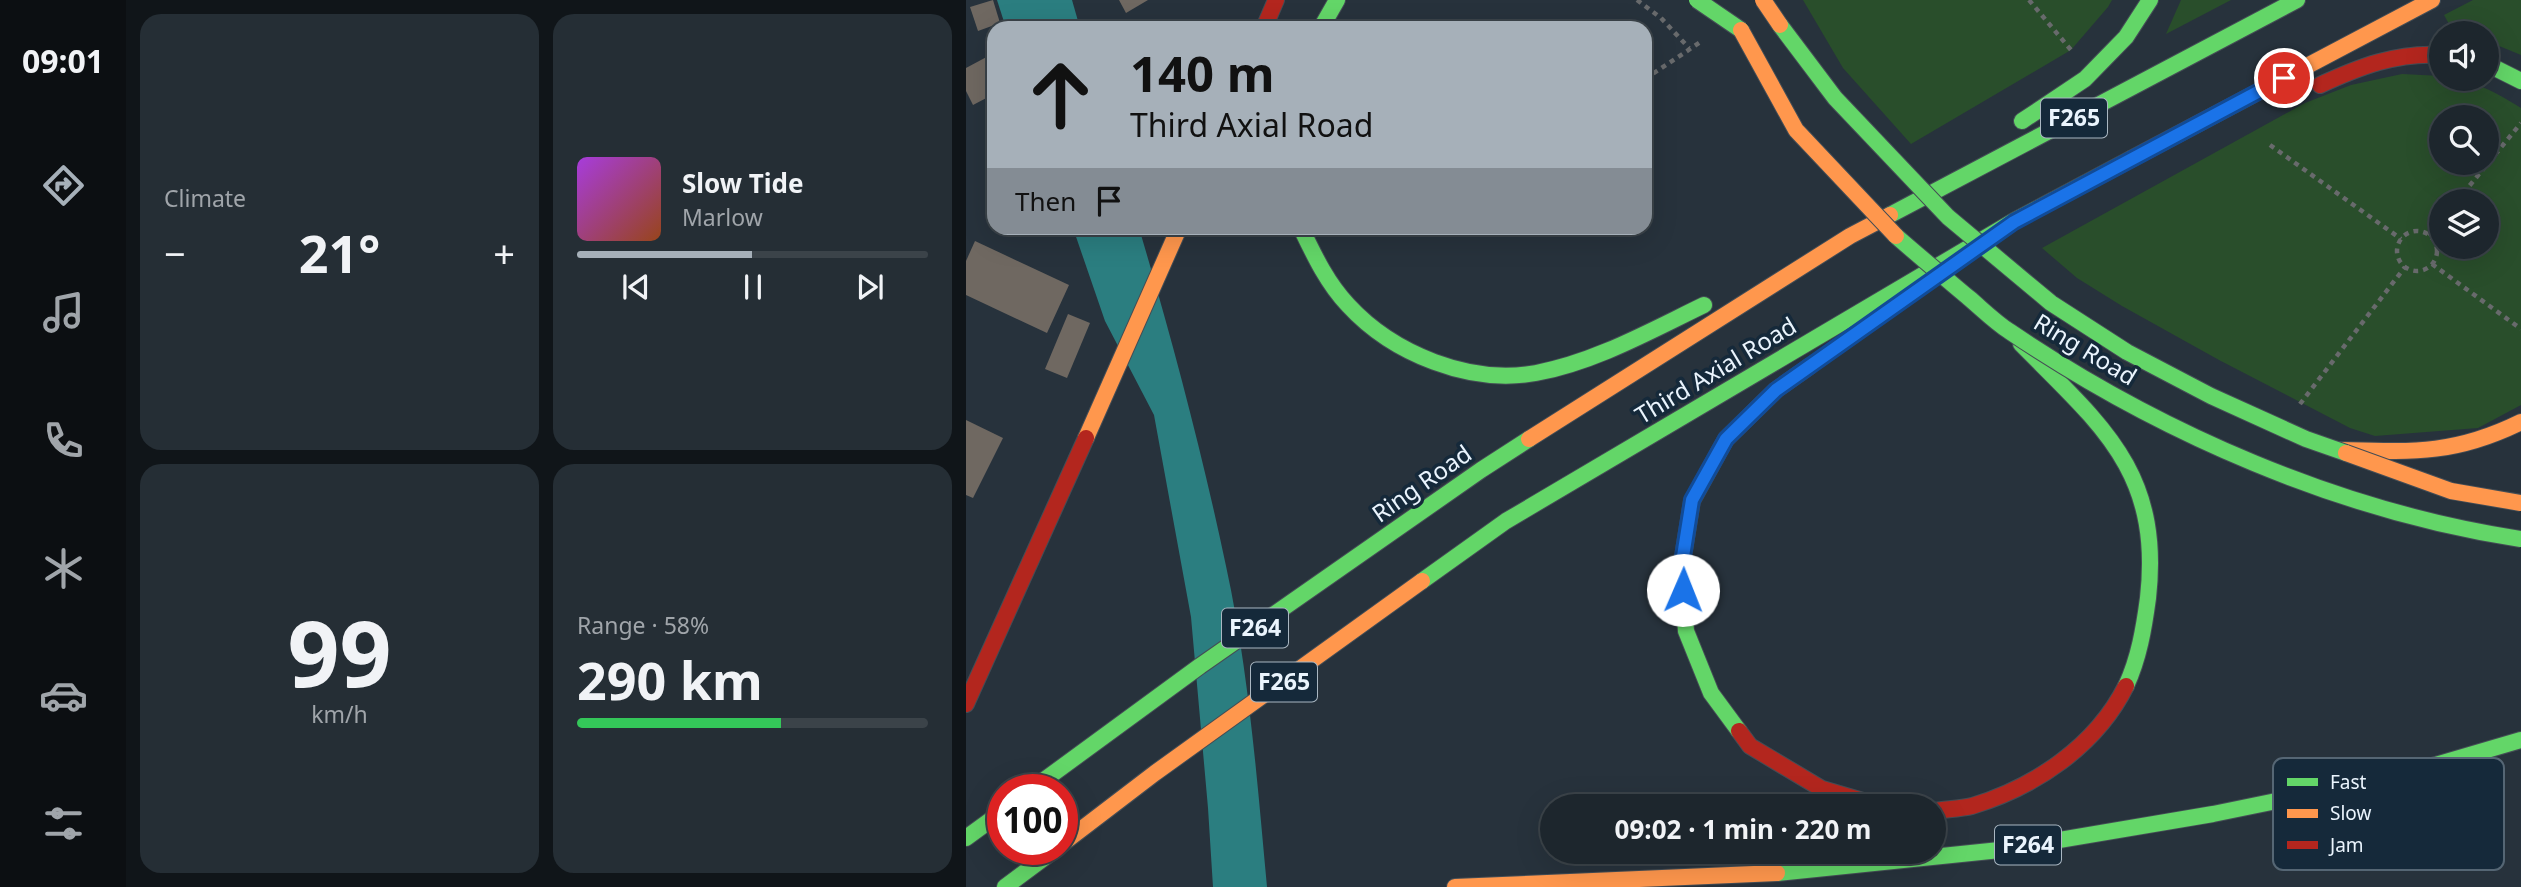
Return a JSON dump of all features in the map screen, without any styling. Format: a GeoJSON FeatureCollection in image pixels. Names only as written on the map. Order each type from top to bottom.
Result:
{"type":"FeatureCollection","features":[{"type":"Feature","properties":{"kind":"main road"},"geometry":{"type":"LineString","coordinates":[[1267,21],[1276,0]]}},
{"type":"Feature","properties":{"kind":"main road"},"geometry":{"type":"LineString","coordinates":[[1325,21],[1337,0]]}},
{"type":"Feature","properties":{"kind":"main road"},"geometry":{"type":"LineString","coordinates":[[1697,0],[1741,30]]}},
{"type":"Feature","properties":{"kind":"main road","name":"Ring Road"},"geometry":{"type":"LineString","coordinates":[[1726,0],[1796,130],[1894,235],[2007,330],[2102,389],[2198,437],[2302,482],[2386,510],[2480,534],[2521,539]]}},
{"type":"Feature","properties":{"kind":"main road","name":"Ring Road"},"geometry":{"type":"LineString","coordinates":[[1763,0],[1835,98],[1948,217],[2051,303],[2127,352],[2211,396],[2306,439],[2451,491],[2521,503]]}},
{"type":"Feature","properties":{"kind":"main road"},"geometry":{"type":"LineString","coordinates":[[1773,0],[1780,25]]}},
{"type":"Feature","properties":{"kind":"main road"},"geometry":{"type":"LineString","coordinates":[[2007,131],[2085,79],[2126,37],[2150,0]]}},
{"type":"Feature","properties":{"kind":"main road","name":"F265"},"geometry":{"type":"LineString","coordinates":[[1850,236],[2297,0]]}},
{"type":"Feature","properties":{"kind":"main road","name":"Third Axial Road"},"geometry":{"type":"LineString","coordinates":[[1078,832],[1506,521],[2014,222],[2432,0]]}},
{"type":"Feature","properties":{"kind":"main road"},"geometry":{"type":"LineString","coordinates":[[2310,89],[2359,67],[2420,52],[2429,53]]}},
{"type":"Feature","properties":{"kind":"main road"},"geometry":{"type":"LineString","coordinates":[[2499,70],[2519,79]]}},
{"type":"Feature","properties":{"kind":"main road"},"geometry":{"type":"LineString","coordinates":[[1855,334],[2014,222],[2236,122]]}},
{"type":"Feature","properties":{"kind":"main road","name":"F264"},"geometry":{"type":"LineString","coordinates":[[1850,236],[1973,154]]}},
{"type":"Feature","properties":{"kind":"main road"},"geometry":{"type":"LineString","coordinates":[[966,704],[1176,235]]}},
{"type":"Feature","properties":{"kind":"main road"},"geometry":{"type":"LineString","coordinates":[[1304,235],[1344,302],[1374,328],[1398,346],[1436,364],[1481,376],[1535,373],[1597,355],[1850,236]]}},
{"type":"Feature","properties":{"kind":"main road","name":"Ring Road"},"geometry":{"type":"LineString","coordinates":[[1052,774],[1200,666],[1481,470],[1850,236]]}},
{"type":"Feature","properties":{"kind":"main road"},"geometry":{"type":"LineString","coordinates":[[1946,809],[1968,806],[2005,793],[2047,772],[2081,746],[2111,711],[2131,676],[2144,631],[2150,586],[2152,545],[2146,508],[2132,471],[2097,421],[2007,330]]}},
{"type":"Feature","properties":{"kind":"main road"},"geometry":{"type":"LineString","coordinates":[[1821,358],[1776,390],[1726,439],[1692,500],[1681,569],[1686,631],[1711,693],[1750,746],[1822,789],[1839,794]]}},
{"type":"Feature","properties":{"kind":"main road"},"geometry":{"type":"LineString","coordinates":[[2339,450],[2407,452],[2464,446],[2521,422]]}},
{"type":"Feature","properties":{"kind":"main road","name":"F264"},"geometry":{"type":"LineString","coordinates":[[2457,758],[2521,740]]}},
{"type":"Feature","properties":{"kind":"main road","name":"F264"},"geometry":{"type":"LineString","coordinates":[[1455,887],[1768,874],[2000,850],[2273,801]]}},
{"type":"Feature","properties":{"kind":"main road"},"geometry":{"type":"LineString","coordinates":[[966,838],[987,822]]}},
{"type":"Feature","properties":{"kind":"main road"},"geometry":{"type":"LineString","coordinates":[[1005,887],[1035,865]]}},
{"type":"Feature","properties":{"kind":"path"},"geometry":{"type":"LineString","coordinates":[[1637,0],[1661,18],[1689,48]]}},
{"type":"Feature","properties":{"kind":"path"},"geometry":{"type":"LineString","coordinates":[[2029,0],[2071,50]]}},
{"type":"Feature","properties":{"kind":"path"},"geometry":{"type":"LineString","coordinates":[[2467,189],[2521,123]]}},
{"type":"Feature","properties":{"kind":"path"},"geometry":{"type":"LineString","coordinates":[[2270,145],[2401,239]]}},
{"type":"Feature","properties":{"kind":"path"},"geometry":{"type":"LineString","coordinates":[[2429,236],[2415,232],[2401,239],[2397,254],[2405,267],[2419,271],[2432,264],[2434,259]]}},
{"type":"Feature","properties":{"kind":"path"},"geometry":{"type":"LineString","coordinates":[[2432,264],[2521,329]]}},
{"type":"Feature","properties":{"kind":"path"},"geometry":{"type":"LineString","coordinates":[[2300,404],[2405,267]]}},
{"type":"Feature","properties":{"kind":"shaded area"},"geometry":{"type":"Polygon","coordinates":[[[997,0],[1072,0],[1078,21],[1004,21],[997,0]]]}},
{"type":"Feature","properties":{"kind":"shaded area"},"geometry":{"type":"Polygon","coordinates":[[[1803,0],[2112,0],[2071,50],[1911,144],[1843,68],[1803,0]]]}},
{"type":"Feature","properties":{"kind":"shaded area"},"geometry":{"type":"Polygon","coordinates":[[[2181,0],[2231,0],[2166,34],[2181,0]]]}},
{"type":"Feature","properties":{"kind":"shaded area"},"geometry":{"type":"Polygon","coordinates":[[[2473,0],[2521,0],[2521,55],[2499,46],[2499,21],[2447,21],[2444,15],[2473,0]]]}},
{"type":"Feature","properties":{"kind":"shaded area"},"geometry":{"type":"Polygon","coordinates":[[[2402,74],[2429,75],[2429,91],[2489,91],[2521,108],[2521,405],[2478,428],[2375,436],[2350,428],[2122,306],[2077,278],[2042,248],[2305,103],[2351,85],[2402,74]]]}},
{"type":"Feature","properties":{"kind":"shaded area"},"geometry":{"type":"Polygon","coordinates":[[[1075,235],[1141,235],[1197,438],[1234,606],[1251,726],[1267,887],[1213,887],[1191,617],[1154,415],[1105,321],[1075,235]]]}},
{"type":"Feature","properties":{"kind":"building"},"geometry":{"type":"Polygon","coordinates":[[[993,0],[999,21],[987,21],[987,28],[978,31],[970,7],[993,0]]]}},
{"type":"Feature","properties":{"kind":"building"},"geometry":{"type":"Polygon","coordinates":[[[1119,0],[1148,0],[1126,13],[1119,0]]]}},
{"type":"Feature","properties":{"kind":"building"},"geometry":{"type":"Polygon","coordinates":[[[987,57],[987,98],[973,105],[966,91],[966,68],[987,57]]]}},
{"type":"Feature","properties":{"kind":"building"},"geometry":{"type":"Polygon","coordinates":[[[975,241],[1069,285],[1047,333],[966,295],[966,261],[975,241]]]}},
{"type":"Feature","properties":{"kind":"building"},"geometry":{"type":"Polygon","coordinates":[[[1068,314],[1090,323],[1067,378],[1045,369],[1068,314]]]}},
{"type":"Feature","properties":{"kind":"building"},"geometry":{"type":"Polygon","coordinates":[[[966,420],[1003,438],[973,498],[966,495],[966,420]]]}},
{"type":"Feature","properties":{"kind":"traffic: fast"},"geometry":{"type":"LineString","coordinates":[[1325,21],[1337,0]]}},
{"type":"Feature","properties":{"kind":"traffic: fast"},"geometry":{"type":"LineString","coordinates":[[1697,0],[1741,30]]}},
{"type":"Feature","properties":{"kind":"traffic: fast"},"geometry":{"type":"LineString","coordinates":[[2022,121],[2085,79],[2126,37],[2150,0]]}},
{"type":"Feature","properties":{"kind":"traffic: fast"},"geometry":{"type":"LineString","coordinates":[[1890,215],[2297,0]]}},
{"type":"Feature","properties":{"kind":"traffic: fast"},"geometry":{"type":"LineString","coordinates":[[1780,25],[1835,98],[1948,217],[2051,303],[2127,352],[2211,396],[2306,439],[2346,453]]}},
{"type":"Feature","properties":{"kind":"traffic: fast"},"geometry":{"type":"LineString","coordinates":[[2499,70],[2521,81]]}},
{"type":"Feature","properties":{"kind":"traffic: fast"},"geometry":{"type":"LineString","coordinates":[[1422,581],[1506,521],[2014,221],[2131,159]]}},
{"type":"Feature","properties":{"kind":"traffic: fast"},"geometry":{"type":"LineString","coordinates":[[1305,235],[1334,287],[1366,322],[1410,351],[1459,370],[1511,376],[1558,368],[1622,345],[1704,305]]}},
{"type":"Feature","properties":{"kind":"traffic: fast"},"geometry":{"type":"LineString","coordinates":[[1896,236],[2009,331],[2127,403],[2190,435],[2320,488],[2386,509],[2521,539]]}},
{"type":"Feature","properties":{"kind":"traffic: fast"},"geometry":{"type":"LineString","coordinates":[[2021,344],[2100,427],[2120,454],[2135,484],[2145,517],[2150,554],[2148,598],[2140,643],[2126,686]]}},
{"type":"Feature","properties":{"kind":"traffic: fast"},"geometry":{"type":"LineString","coordinates":[[1739,731],[1711,693],[1686,631],[1681,569],[1692,501],[1726,439],[1776,390],[1810,366]]}},
{"type":"Feature","properties":{"kind":"traffic: fast"},"geometry":{"type":"LineString","coordinates":[[1052,774],[1200,666],[1529,439]]}},
{"type":"Feature","properties":{"kind":"traffic: fast"},"geometry":{"type":"LineString","coordinates":[[2460,758],[2521,740]]}},
{"type":"Feature","properties":{"kind":"traffic: fast"},"geometry":{"type":"LineString","coordinates":[[1777,873],[2000,850],[2273,802]]}},
{"type":"Feature","properties":{"kind":"traffic: fast"},"geometry":{"type":"LineString","coordinates":[[966,838],[987,823]]}},
{"type":"Feature","properties":{"kind":"traffic: fast"},"geometry":{"type":"LineString","coordinates":[[1005,887],[1035,865]]}},
{"type":"Feature","properties":{"kind":"traffic: slow"},"geometry":{"type":"LineString","coordinates":[[1763,0],[1780,25]]}},
{"type":"Feature","properties":{"kind":"traffic: slow"},"geometry":{"type":"LineString","coordinates":[[2131,159],[2432,0]]}},
{"type":"Feature","properties":{"kind":"traffic: slow"},"geometry":{"type":"LineString","coordinates":[[1741,30],[1796,130],[1896,236]]}},
{"type":"Feature","properties":{"kind":"traffic: slow"},"geometry":{"type":"LineString","coordinates":[[1529,439],[1850,236],[1890,215]]}},
{"type":"Feature","properties":{"kind":"traffic: slow"},"geometry":{"type":"LineString","coordinates":[[1086,438],[1176,235]]}},
{"type":"Feature","properties":{"kind":"traffic: slow"},"geometry":{"type":"LineString","coordinates":[[2339,450],[2411,451],[2453,446],[2497,433],[2521,422]]}},
{"type":"Feature","properties":{"kind":"traffic: slow"},"geometry":{"type":"LineString","coordinates":[[2346,453],[2451,491],[2521,503]]}},
{"type":"Feature","properties":{"kind":"traffic: slow"},"geometry":{"type":"LineString","coordinates":[[1078,832],[1155,773],[1422,581]]}},
{"type":"Feature","properties":{"kind":"traffic: slow"},"geometry":{"type":"LineString","coordinates":[[1455,887],[1777,873]]}},
{"type":"Feature","properties":{"kind":"traffic: jam"},"geometry":{"type":"LineString","coordinates":[[1267,21],[1276,0]]}},
{"type":"Feature","properties":{"kind":"traffic: jam"},"geometry":{"type":"LineString","coordinates":[[2320,85],[2379,62],[2429,55]]}},
{"type":"Feature","properties":{"kind":"traffic: jam"},"geometry":{"type":"LineString","coordinates":[[966,704],[1086,438]]}},
{"type":"Feature","properties":{"kind":"traffic: jam"},"geometry":{"type":"LineString","coordinates":[[1946,810],[1972,806],[1995,798],[2041,776],[2081,745],[2113,708],[2126,686]]}},
{"type":"Feature","properties":{"kind":"traffic: jam"},"geometry":{"type":"LineString","coordinates":[[1739,731],[1750,746],[1822,789],[1839,794]]}},
{"type":"Feature","properties":{"kind":"route"},"geometry":{"type":"LineString","coordinates":[[1683,590],[1681,569],[1692,500],[1726,439],[1776,390],[2014,222],[2284,78]]}}]}
